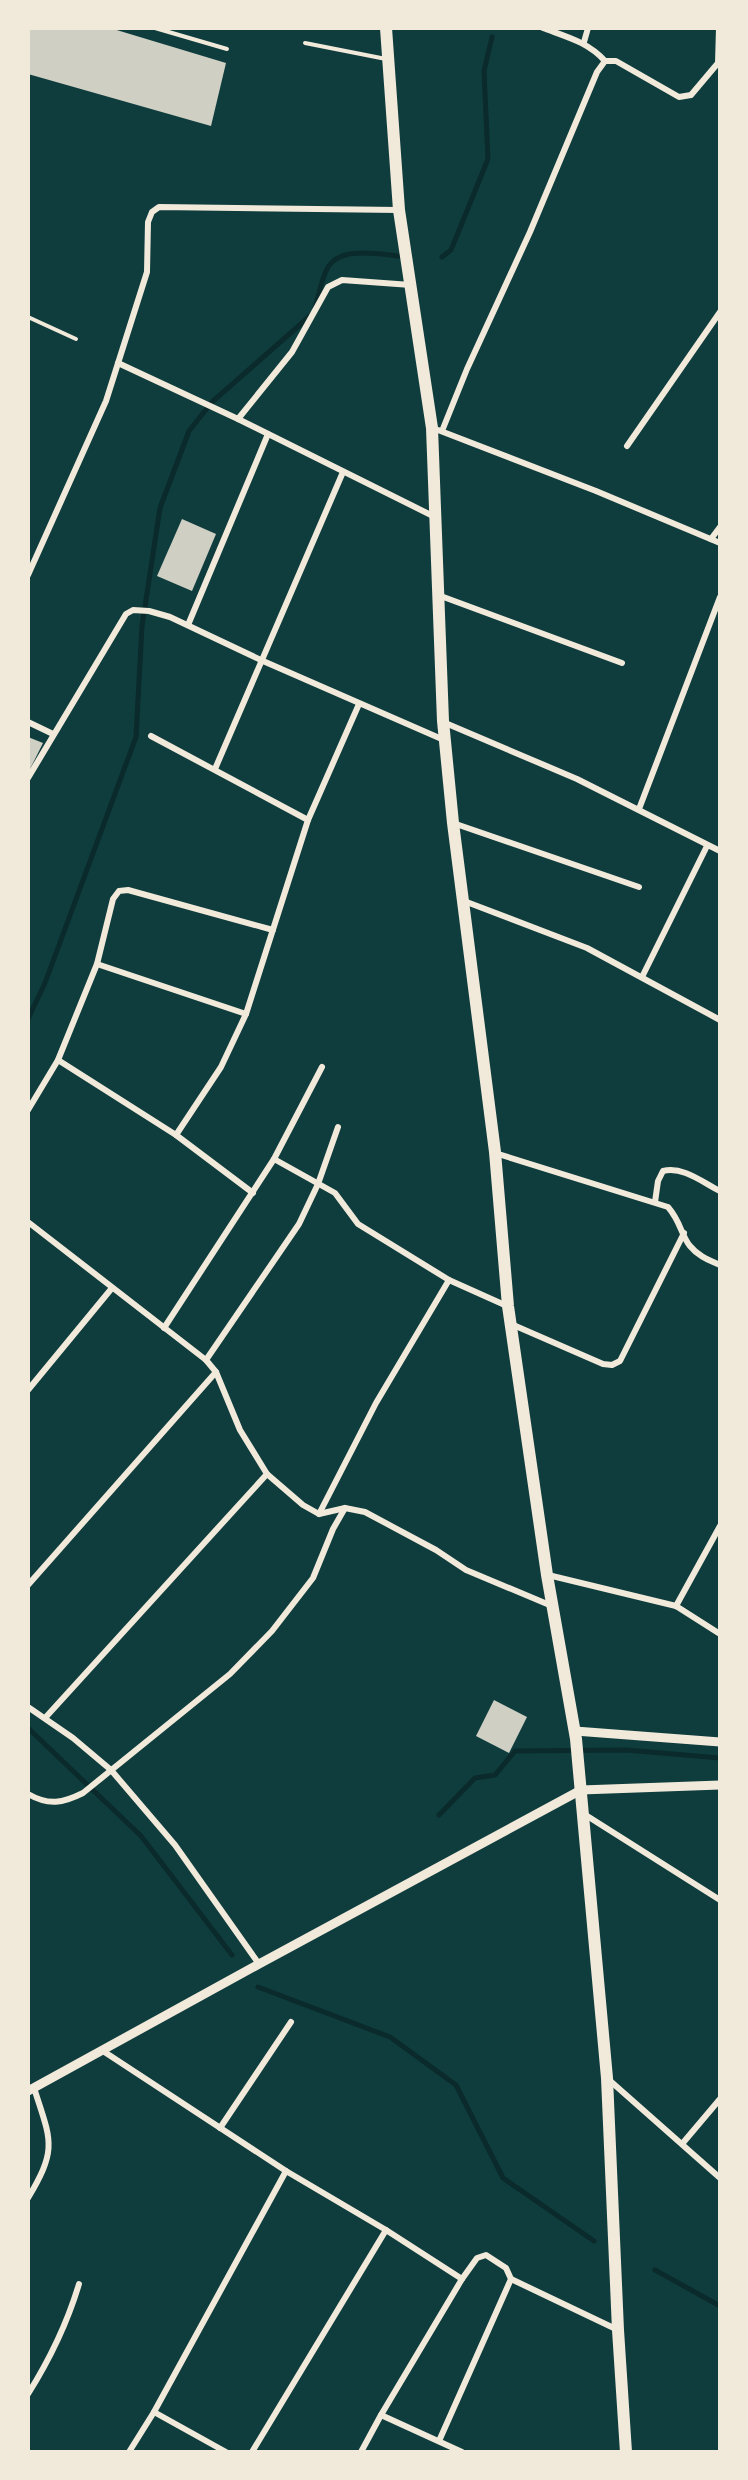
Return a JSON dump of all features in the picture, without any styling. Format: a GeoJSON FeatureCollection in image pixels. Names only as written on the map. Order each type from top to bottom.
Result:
{"type":"FeatureCollection","features":[{"type":"Feature","properties":{"kind":"main road"},"geometry":{"type":"LineString","coordinates":[[386,28],[399,210],[437,429],[435,518],[443,721],[453,823],[495,1152],[508,1306],[547,1575],[576,1735],[584,1814],[607,2078],[618,2330],[626,2451]]}},
{"type":"Feature","properties":{"kind":"street"},"geometry":{"type":"LineString","coordinates":[[543,28],[584,42],[605,61],[616,61],[679,97],[691,95],[719,63],[719,28]]}},
{"type":"Feature","properties":{"kind":"street"},"geometry":{"type":"LineString","coordinates":[[584,42],[588,28]]}},
{"type":"Feature","properties":{"kind":"street"},"geometry":{"type":"LineString","coordinates":[[605,61],[597,72],[530,232],[437,429],[596,490],[720,543]]}},
{"type":"Feature","properties":{"kind":"street"},"geometry":{"type":"LineString","coordinates":[[28,575],[106,401],[147,272],[148,222],[152,212],[159,207],[399,210]]}},
{"type":"Feature","properties":{"kind":"street"},"geometry":{"type":"LineString","coordinates":[[238,419],[292,352],[328,286],[342,280],[411,285]]}},
{"type":"Feature","properties":{"kind":"street"},"geometry":{"type":"LineString","coordinates":[[627,446],[720,312]]}},
{"type":"Feature","properties":{"kind":"street"},"geometry":{"type":"LineString","coordinates":[[118,363],[238,419],[435,518]]}},
{"type":"Feature","properties":{"kind":"street"},"geometry":{"type":"LineString","coordinates":[[188,625],[268,434]]}},
{"type":"Feature","properties":{"kind":"street"},"geometry":{"type":"LineString","coordinates":[[215,769],[343,472]]}},
{"type":"Feature","properties":{"kind":"street"},"geometry":{"type":"LineString","coordinates":[[711,539],[720,527]]}},
{"type":"Feature","properties":{"kind":"street"},"geometry":{"type":"LineString","coordinates":[[438,595],[622,663]]}},
{"type":"Feature","properties":{"kind":"street"},"geometry":{"type":"LineString","coordinates":[[639,809],[720,597]]}},
{"type":"Feature","properties":{"kind":"street"},"geometry":{"type":"LineString","coordinates":[[28,778],[126,614],[133,610],[149,611],[170,617],[358,704],[444,740]]}},
{"type":"Feature","properties":{"kind":"street"},"geometry":{"type":"LineString","coordinates":[[176,1135],[221,1066],[246,1014],[308,820],[358,704]]}},
{"type":"Feature","properties":{"kind":"street"},"geometry":{"type":"LineString","coordinates":[[443,721],[577,779],[720,851]]}},
{"type":"Feature","properties":{"kind":"street"},"geometry":{"type":"LineString","coordinates":[[28,722],[53,734]]}},
{"type":"Feature","properties":{"kind":"street"},"geometry":{"type":"LineString","coordinates":[[151,736],[308,820]]}},
{"type":"Feature","properties":{"kind":"street"},"geometry":{"type":"LineString","coordinates":[[453,823],[639,887]]}},
{"type":"Feature","properties":{"kind":"street"},"geometry":{"type":"LineString","coordinates":[[642,977],[707,846]]}},
{"type":"Feature","properties":{"kind":"street"},"geometry":{"type":"LineString","coordinates":[[28,1110],[58,1060],[97,964],[113,899],[119,891],[128,890],[273,930]]}},
{"type":"Feature","properties":{"kind":"street"},"geometry":{"type":"LineString","coordinates":[[464,901],[586,948],[720,1020]]}},
{"type":"Feature","properties":{"kind":"street"},"geometry":{"type":"LineString","coordinates":[[97,964],[246,1014]]}},
{"type":"Feature","properties":{"kind":"street"},"geometry":{"type":"LineString","coordinates":[[58,1060],[176,1135],[253,1193]]}},
{"type":"Feature","properties":{"kind":"street"},"geometry":{"type":"LineString","coordinates":[[164,1328],[274,1159],[322,1067]]}},
{"type":"Feature","properties":{"kind":"street"},"geometry":{"type":"LineString","coordinates":[[206,1360],[292,1235],[318,1184],[338,1127]]}},
{"type":"Feature","properties":{"kind":"street"},"geometry":{"type":"LineString","coordinates":[[495,1152],[668,1207],[678,1218],[689,1245],[700,1256],[720,1266]]}},
{"type":"Feature","properties":{"kind":"street"},"geometry":{"type":"LineString","coordinates":[[274,1159],[335,1193],[358,1224],[450,1280],[508,1306]]}},
{"type":"Feature","properties":{"kind":"street"},"geometry":{"type":"LineString","coordinates":[[655,1202],[658,1181],[663,1171],[672,1169],[720,1191]]}},
{"type":"Feature","properties":{"kind":"street"},"geometry":{"type":"LineString","coordinates":[[28,1222],[206,1360],[216,1372],[240,1430],[267,1474],[303,1505],[319,1514],[345,1508],[364,1512],[436,1550],[465,1570],[553,1606]]}},
{"type":"Feature","properties":{"kind":"street"},"geometry":{"type":"LineString","coordinates":[[511,1323],[603,1364],[612,1365],[620,1361],[684,1233]]}},
{"type":"Feature","properties":{"kind":"street"},"geometry":{"type":"LineString","coordinates":[[319,1514],[376,1403],[450,1280]]}},
{"type":"Feature","properties":{"kind":"street"},"geometry":{"type":"LineString","coordinates":[[28,1390],[112,1288]]}},
{"type":"Feature","properties":{"kind":"street"},"geometry":{"type":"LineString","coordinates":[[28,1585],[216,1372]]}},
{"type":"Feature","properties":{"kind":"street"},"geometry":{"type":"LineString","coordinates":[[45,1718],[267,1474]]}},
{"type":"Feature","properties":{"kind":"street"},"geometry":{"type":"LineString","coordinates":[[28,1794],[50,1803],[64,1803],[83,1793],[230,1674],[272,1631],[313,1578],[333,1529],[345,1508]]}},
{"type":"Feature","properties":{"kind":"street"},"geometry":{"type":"LineString","coordinates":[[676,1606],[720,1526]]}},
{"type":"Feature","properties":{"kind":"street"},"geometry":{"type":"LineString","coordinates":[[547,1575],[676,1606],[720,1634]]}},
{"type":"Feature","properties":{"kind":"street"},"geometry":{"type":"LineString","coordinates":[[28,1707],[111,1770],[175,1845],[259,1964]]}},
{"type":"Feature","properties":{"kind":"street"},"geometry":{"type":"LineString","coordinates":[[576,1735],[720,1742]]}},
{"type":"Feature","properties":{"kind":"street"},"geometry":{"type":"LineString","coordinates":[[28,2198],[43,2173],[49,2157],[50,2140],[31,2090],[580,1785],[720,1785]]}},
{"type":"Feature","properties":{"kind":"street"},"geometry":{"type":"LineString","coordinates":[[584,1814],[720,1900]]}},
{"type":"Feature","properties":{"kind":"street"},"geometry":{"type":"LineString","coordinates":[[220,2128],[291,2022]]}},
{"type":"Feature","properties":{"kind":"street"},"geometry":{"type":"LineString","coordinates":[[103,2051],[286,2171],[386,2230],[462,2279]]}},
{"type":"Feature","properties":{"kind":"street"},"geometry":{"type":"LineString","coordinates":[[607,2078],[720,2178]]}},
{"type":"Feature","properties":{"kind":"street"},"geometry":{"type":"LineString","coordinates":[[682,2144],[720,2099]]}},
{"type":"Feature","properties":{"kind":"street"},"geometry":{"type":"LineString","coordinates":[[129,2451],[154,2412],[286,2171]]}},
{"type":"Feature","properties":{"kind":"street"},"geometry":{"type":"LineString","coordinates":[[252,2451],[386,2230]]}},
{"type":"Feature","properties":{"kind":"street"},"geometry":{"type":"LineString","coordinates":[[361,2451],[462,2279],[477,2258],[486,2255],[506,2268],[511,2279],[618,2330]]}},
{"type":"Feature","properties":{"kind":"street"},"geometry":{"type":"LineString","coordinates":[[439,2441],[511,2279]]}},
{"type":"Feature","properties":{"kind":"street"},"geometry":{"type":"LineString","coordinates":[[28,2394],[52,2355],[79,2284]]}},
{"type":"Feature","properties":{"kind":"street"},"geometry":{"type":"LineString","coordinates":[[154,2412],[226,2451]]}},
{"type":"Feature","properties":{"kind":"street"},"geometry":{"type":"LineString","coordinates":[[381,2415],[462,2451]]}},
{"type":"Feature","properties":{"kind":"lane"},"geometry":{"type":"LineString","coordinates":[[155,28],[227,49]]}},
{"type":"Feature","properties":{"kind":"lane"},"geometry":{"type":"LineString","coordinates":[[305,43],[387,59]]}},
{"type":"Feature","properties":{"kind":"lane"},"geometry":{"type":"LineString","coordinates":[[28,317],[76,339]]}},
{"type":"Feature","properties":{"kind":"building"},"geometry":{"type":"Polygon","coordinates":[[[30,28],[110,28],[226,63],[211,126],[28,74],[30,28]]]}},
{"type":"Feature","properties":{"kind":"building"},"geometry":{"type":"Polygon","coordinates":[[[182,519],[216,534],[192,591],[157,576],[182,519]]]}},
{"type":"Feature","properties":{"kind":"building"},"geometry":{"type":"Polygon","coordinates":[[[28,737],[43,743],[28,773],[28,737]]]}},
{"type":"Feature","properties":{"kind":"building"},"geometry":{"type":"Polygon","coordinates":[[[494,1700],[527,1717],[509,1753],[476,1736],[494,1700]]]}},
{"type":"Feature","properties":{"kind":"waterway"},"geometry":{"type":"LineString","coordinates":[[442,257],[451,250],[488,159],[484,71],[492,37]]}},
{"type":"Feature","properties":{"kind":"waterway"},"geometry":{"type":"LineString","coordinates":[[315,307],[326,271],[339,257],[358,253],[399,256]]}},
{"type":"Feature","properties":{"kind":"waterway"},"geometry":{"type":"LineString","coordinates":[[28,1019],[45,983],[136,737],[142,626],[160,508],[189,431],[212,402],[311,315]]}},
{"type":"Feature","properties":{"kind":"waterway"},"geometry":{"type":"LineString","coordinates":[[28,1728],[141,1836],[232,1955]]}},
{"type":"Feature","properties":{"kind":"waterway"},"geometry":{"type":"LineString","coordinates":[[439,1815],[475,1778],[495,1775],[515,1751],[626,1750],[720,1758]]}},
{"type":"Feature","properties":{"kind":"waterway"},"geometry":{"type":"LineString","coordinates":[[258,1987],[390,2037],[456,2085],[503,2178],[594,2241]]}},
{"type":"Feature","properties":{"kind":"waterway"},"geometry":{"type":"LineString","coordinates":[[655,2270],[720,2306]]}}]}
